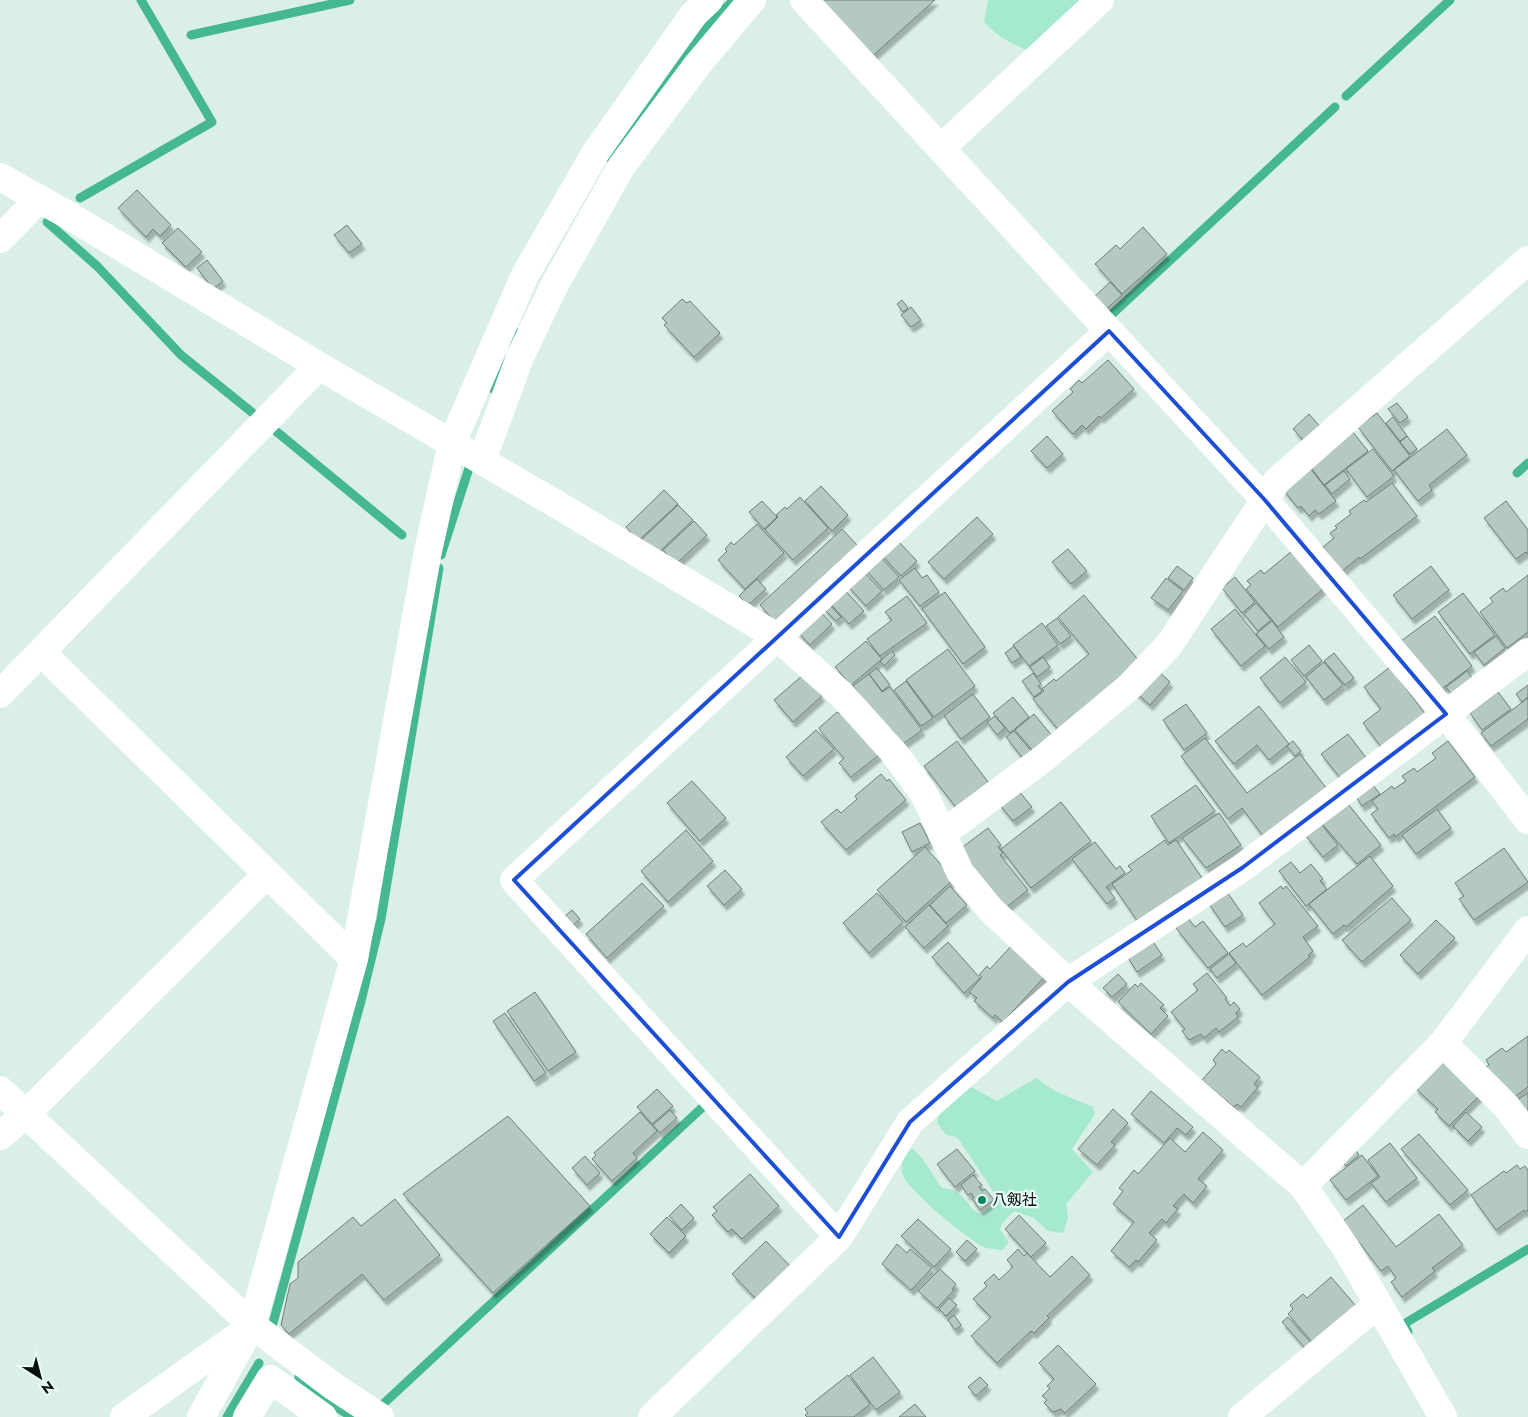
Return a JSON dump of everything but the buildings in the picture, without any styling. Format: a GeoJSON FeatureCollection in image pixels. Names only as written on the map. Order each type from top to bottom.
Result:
{"type":"FeatureCollection","features":[{"type":"Feature","properties":{"kind":"street"},"geometry":{"type":"LineString","coordinates":[[201,1417],[252,1325],[354,959],[428,551],[452,443],[525,275],[596,152],[693,15],[709,0]]}},
{"type":"Feature","properties":{"kind":"street"},"geometry":{"type":"LineString","coordinates":[[482,460],[520,358],[554,286],[621,167],[698,64],[752,0]]}},
{"type":"Feature","properties":{"kind":"street"},"geometry":{"type":"LineString","coordinates":[[804,0],[1264,499],[1446,714],[1528,820]]}},
{"type":"Feature","properties":{"kind":"street"},"geometry":{"type":"LineString","coordinates":[[941,148],[1100,0]]}},
{"type":"Feature","properties":{"kind":"street"},"geometry":{"type":"LineString","coordinates":[[0,177],[38,200],[68,215],[319,366],[482,460],[777,637],[841,694],[895,754],[924,794],[960,872],[991,910],[1068,982],[1303,1186],[1346,1248],[1443,1417]]}},
{"type":"Feature","properties":{"kind":"street"},"geometry":{"type":"LineString","coordinates":[[0,239],[38,200]]}},
{"type":"Feature","properties":{"kind":"street"},"geometry":{"type":"LineString","coordinates":[[942,834],[1044,758],[1129,687],[1169,645],[1277,481],[1528,260]]}},
{"type":"Feature","properties":{"kind":"street"},"geometry":{"type":"LineString","coordinates":[[839,1237],[514,880],[1109,331]]}},
{"type":"Feature","properties":{"kind":"street"},"geometry":{"type":"LineString","coordinates":[[0,694],[319,366]]}},
{"type":"Feature","properties":{"kind":"street"},"geometry":{"type":"LineString","coordinates":[[41,652],[354,959]]}},
{"type":"Feature","properties":{"kind":"street"},"geometry":{"type":"LineString","coordinates":[[652,1417],[839,1237],[910,1122],[1068,982],[1242,868],[1528,652]]}},
{"type":"Feature","properties":{"kind":"street"},"geometry":{"type":"LineString","coordinates":[[0,1136],[26,1114],[267,874]]}},
{"type":"Feature","properties":{"kind":"street"},"geometry":{"type":"LineString","coordinates":[[1303,1186],[1443,1043],[1528,930]]}},
{"type":"Feature","properties":{"kind":"street"},"geometry":{"type":"LineString","coordinates":[[1443,1043],[1506,1106],[1528,1136]]}},
{"type":"Feature","properties":{"kind":"street"},"geometry":{"type":"LineString","coordinates":[[0,1090],[252,1325],[333,1386],[380,1417]]}},
{"type":"Feature","properties":{"kind":"street"},"geometry":{"type":"LineString","coordinates":[[1242,1417],[1378,1304]]}},
{"type":"Feature","properties":{"kind":"street"},"geometry":{"type":"LineString","coordinates":[[124,1417],[252,1325]]}},
{"type":"Feature","properties":{"kind":"street"},"geometry":{"type":"LineString","coordinates":[[247,1417],[270,1378],[323,1417]]}},
{"type":"Feature","properties":{"kind":"highlighted area"},"geometry":{"type":"Polygon","coordinates":[[[1109,331],[1264,499],[1446,714],[1242,868],[1068,982],[910,1122],[839,1237],[514,880],[1109,331]]]}},
{"type":"Feature","properties":{"kind":"green space"},"geometry":{"type":"Polygon","coordinates":[[[988,0],[1091,0],[1035,52],[1007,41],[984,22],[988,0]]]}},
{"type":"Feature","properties":{"kind":"green space"},"geometry":{"type":"Polygon","coordinates":[[[1036,1078],[1055,1091],[1093,1107],[1095,1114],[1072,1149],[1093,1172],[1066,1204],[1068,1218],[1063,1233],[1048,1231],[1034,1218],[1014,1211],[1002,1224],[1000,1230],[1009,1242],[1002,1250],[986,1248],[954,1226],[916,1192],[903,1175],[902,1164],[912,1148],[925,1162],[942,1188],[957,1192],[976,1212],[982,1214],[996,1203],[997,1197],[957,1137],[946,1135],[937,1123],[940,1111],[969,1086],[997,1101],[1036,1078]]]}},
{"type":"Feature","properties":{"kind":"waterway"},"geometry":{"type":"LineString","coordinates":[[80,198],[212,122],[141,0]]}},
{"type":"Feature","properties":{"kind":"waterway"},"geometry":{"type":"LineString","coordinates":[[191,35],[350,0]]}},
{"type":"Feature","properties":{"kind":"waterway"},"geometry":{"type":"LineString","coordinates":[[611,159],[713,20],[734,0]]}},
{"type":"Feature","properties":{"kind":"waterway"},"geometry":{"type":"LineString","coordinates":[[1346,96],[1450,0]]}},
{"type":"Feature","properties":{"kind":"waterway"},"geometry":{"type":"LineString","coordinates":[[1109,317],[1335,107]]}},
{"type":"Feature","properties":{"kind":"waterway"},"geometry":{"type":"LineString","coordinates":[[47,222],[97,266],[181,355],[254,414]]}},
{"type":"Feature","properties":{"kind":"waterway"},"geometry":{"type":"LineString","coordinates":[[494,390],[504,358],[517,333]]}},
{"type":"Feature","properties":{"kind":"waterway"},"geometry":{"type":"LineString","coordinates":[[277,432],[402,535]]}},
{"type":"Feature","properties":{"kind":"waterway"},"geometry":{"type":"LineString","coordinates":[[1517,473],[1528,463]]}},
{"type":"Feature","properties":{"kind":"waterway"},"geometry":{"type":"LineString","coordinates":[[441,555],[469,468]]}},
{"type":"Feature","properties":{"kind":"waterway"},"geometry":{"type":"LineString","coordinates":[[273,1323],[361,1001],[381,919],[439,568]]}},
{"type":"Feature","properties":{"kind":"waterway"},"geometry":{"type":"LineString","coordinates":[[381,1406],[706,1104]]}},
{"type":"Feature","properties":{"kind":"waterway"},"geometry":{"type":"LineString","coordinates":[[1408,1332],[1404,1324],[1528,1249]]}},
{"type":"Feature","properties":{"kind":"waterway"},"geometry":{"type":"LineString","coordinates":[[227,1417],[259,1363]]}},
{"type":"Feature","properties":{"kind":"waterway"},"geometry":{"type":"LineString","coordinates":[[299,1377],[330,1403],[352,1417]]}},
{"type":"Feature","properties":{"kind":"place","name":"八剱社"},"geometry":{"type":"Point","coordinates":[982,1200]}}]}
